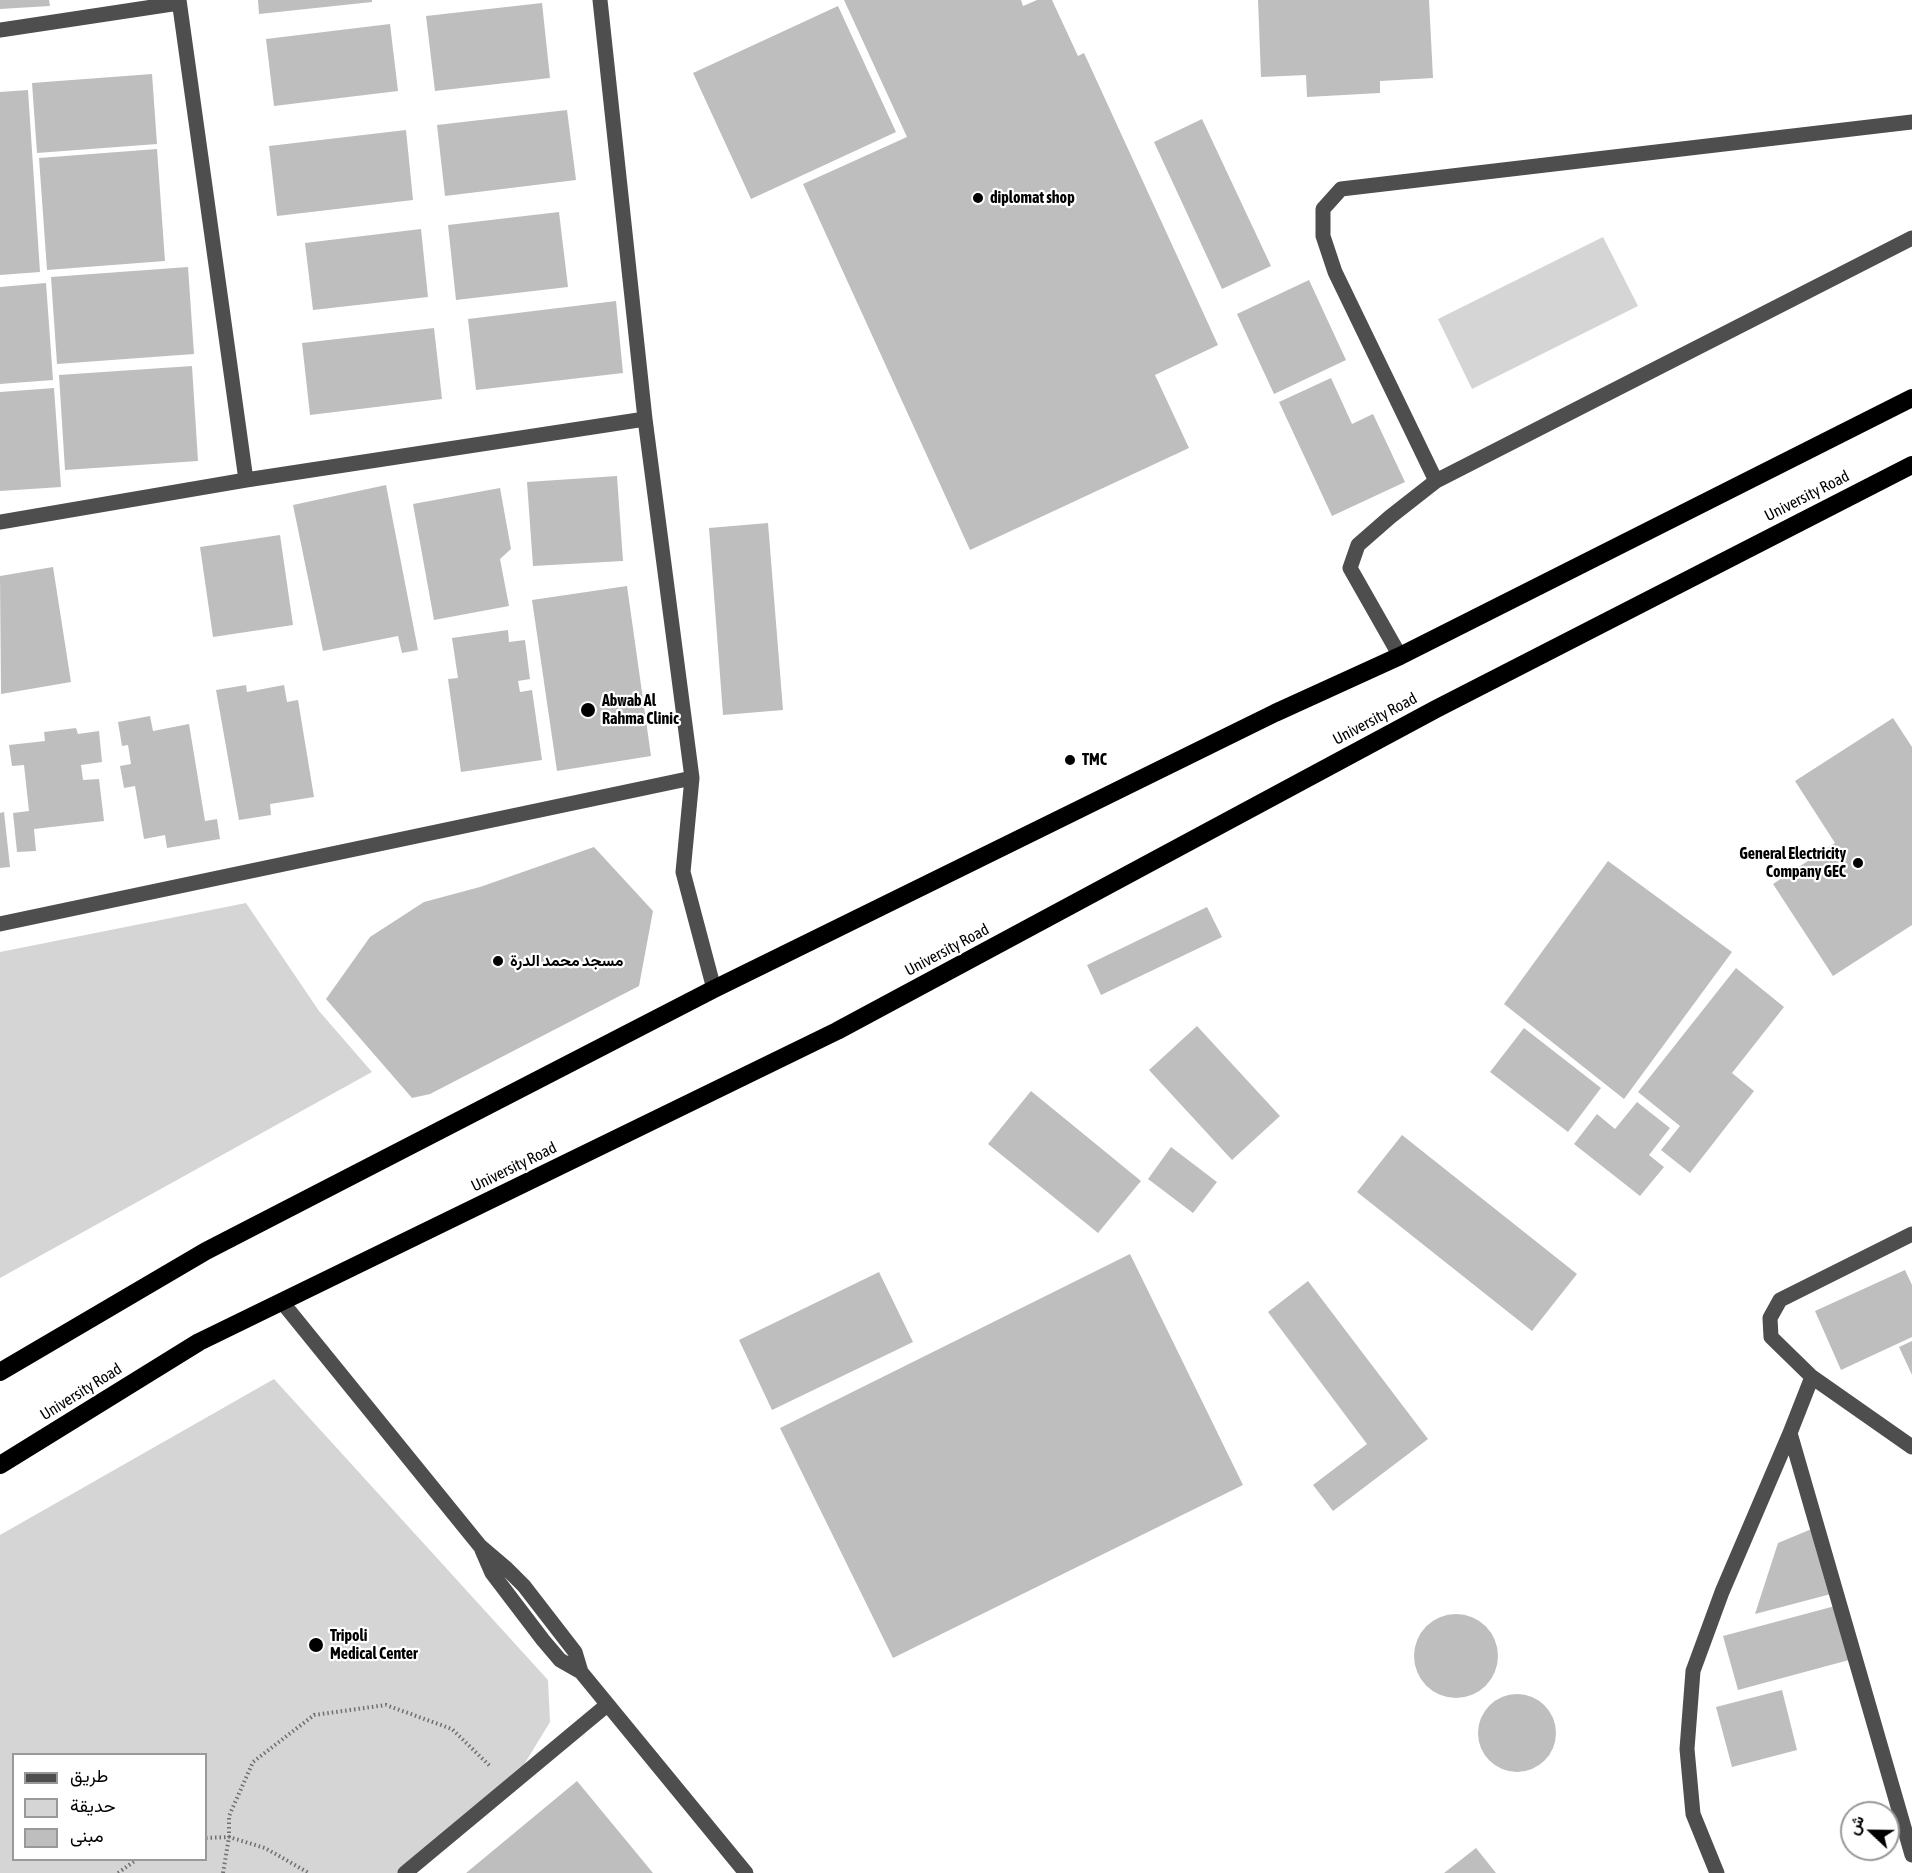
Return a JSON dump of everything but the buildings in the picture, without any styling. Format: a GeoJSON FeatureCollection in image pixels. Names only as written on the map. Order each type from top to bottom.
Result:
{"type":"FeatureCollection","features":[{"type":"Feature","properties":{"kind":"highway"},"geometry":{"type":"LineString","coordinates":[[0,1372],[206,1251],[714,989],[1275,713],[1400,656],[1912,398]]}},
{"type":"Feature","properties":{"kind":"highway","name":"University Road"},"geometry":{"type":"LineString","coordinates":[[0,1465],[199,1342],[837,1031],[1436,709],[1912,465]]}},
{"type":"Feature","properties":{"kind":"street"},"geometry":{"type":"LineString","coordinates":[[600,0],[645,419],[692,778],[683,872],[714,989]]}},
{"type":"Feature","properties":{"kind":"street"},"geometry":{"type":"LineString","coordinates":[[0,30],[179,1],[246,480]]}},
{"type":"Feature","properties":{"kind":"street"},"geometry":{"type":"LineString","coordinates":[[1436,481],[1335,272],[1323,236],[1323,209],[1341,189],[1912,122]]}},
{"type":"Feature","properties":{"kind":"street"},"geometry":{"type":"LineString","coordinates":[[1400,656],[1350,568],[1358,545],[1436,481],[1912,238]]}},
{"type":"Feature","properties":{"kind":"street"},"geometry":{"type":"LineString","coordinates":[[0,522],[246,480],[645,419]]}},
{"type":"Feature","properties":{"kind":"street"},"geometry":{"type":"LineString","coordinates":[[0,924],[692,778]]}},
{"type":"Feature","properties":{"kind":"street"},"geometry":{"type":"LineString","coordinates":[[1908,1439],[1812,1377],[1771,1337],[1770,1318],[1780,1300],[1912,1234]]}},
{"type":"Feature","properties":{"kind":"street"},"geometry":{"type":"LineString","coordinates":[[282,1302],[480,1546],[498,1581],[543,1640],[560,1660],[581,1671],[746,1873]]}},
{"type":"Feature","properties":{"kind":"street"},"geometry":{"type":"LineString","coordinates":[[1717,1873],[1693,1814],[1687,1749],[1693,1671],[1722,1592],[1812,1377]]}},
{"type":"Feature","properties":{"kind":"street"},"geometry":{"type":"LineString","coordinates":[[1790,1433],[1912,1856]]}},
{"type":"Feature","properties":{"kind":"street"},"geometry":{"type":"LineString","coordinates":[[405,1873],[608,1705]]}},
{"type":"Feature","properties":{"kind":"path"},"geometry":{"type":"LineString","coordinates":[[223,1873],[229,1816],[254,1762],[314,1715],[386,1705],[452,1729],[511,1786]]}},
{"type":"Feature","properties":{"kind":"path"},"geometry":{"type":"LineString","coordinates":[[207,1838],[228,1837],[265,1848],[309,1873]]}},
{"type":"Feature","properties":{"kind":"path"},"geometry":{"type":"LineString","coordinates":[[118,1873],[135,1861]]}},
{"type":"Feature","properties":{"kind":"green space"},"geometry":{"type":"Polygon","coordinates":[[[1603,237],[1638,306],[1472,389],[1438,319],[1603,237]]]}},
{"type":"Feature","properties":{"kind":"green space"},"geometry":{"type":"Polygon","coordinates":[[[246,903],[319,1011],[372,1072],[0,1278],[0,952],[246,903]]]}},
{"type":"Feature","properties":{"kind":"green space","name":"Tripoli Medical Center"},"geometry":{"type":"Polygon","coordinates":[[[274,1379],[548,1680],[550,1722],[511,1786],[405,1873],[0,1873],[0,1535],[274,1379]]]}},
{"type":"Feature","properties":{"kind":"place","name":"diplomat shop"},"geometry":{"type":"Point","coordinates":[978,198]}},
{"type":"Feature","properties":{"kind":"place","name":"Abwab Al Rahma Clinic"},"geometry":{"type":"Point","coordinates":[588,710]}},
{"type":"Feature","properties":{"kind":"place","name":"TMC"},"geometry":{"type":"Point","coordinates":[1070,760]}},
{"type":"Feature","properties":{"kind":"place","name":"General Electricity Company GEC"},"geometry":{"type":"Point","coordinates":[1858,863]}},
{"type":"Feature","properties":{"kind":"place","name":"مسجد محمد الدرة"},"geometry":{"type":"Point","coordinates":[498,961]}},
{"type":"Feature","properties":{"kind":"place","name":"Tripoli Medical Center"},"geometry":{"type":"Point","coordinates":[316,1645]}}]}
